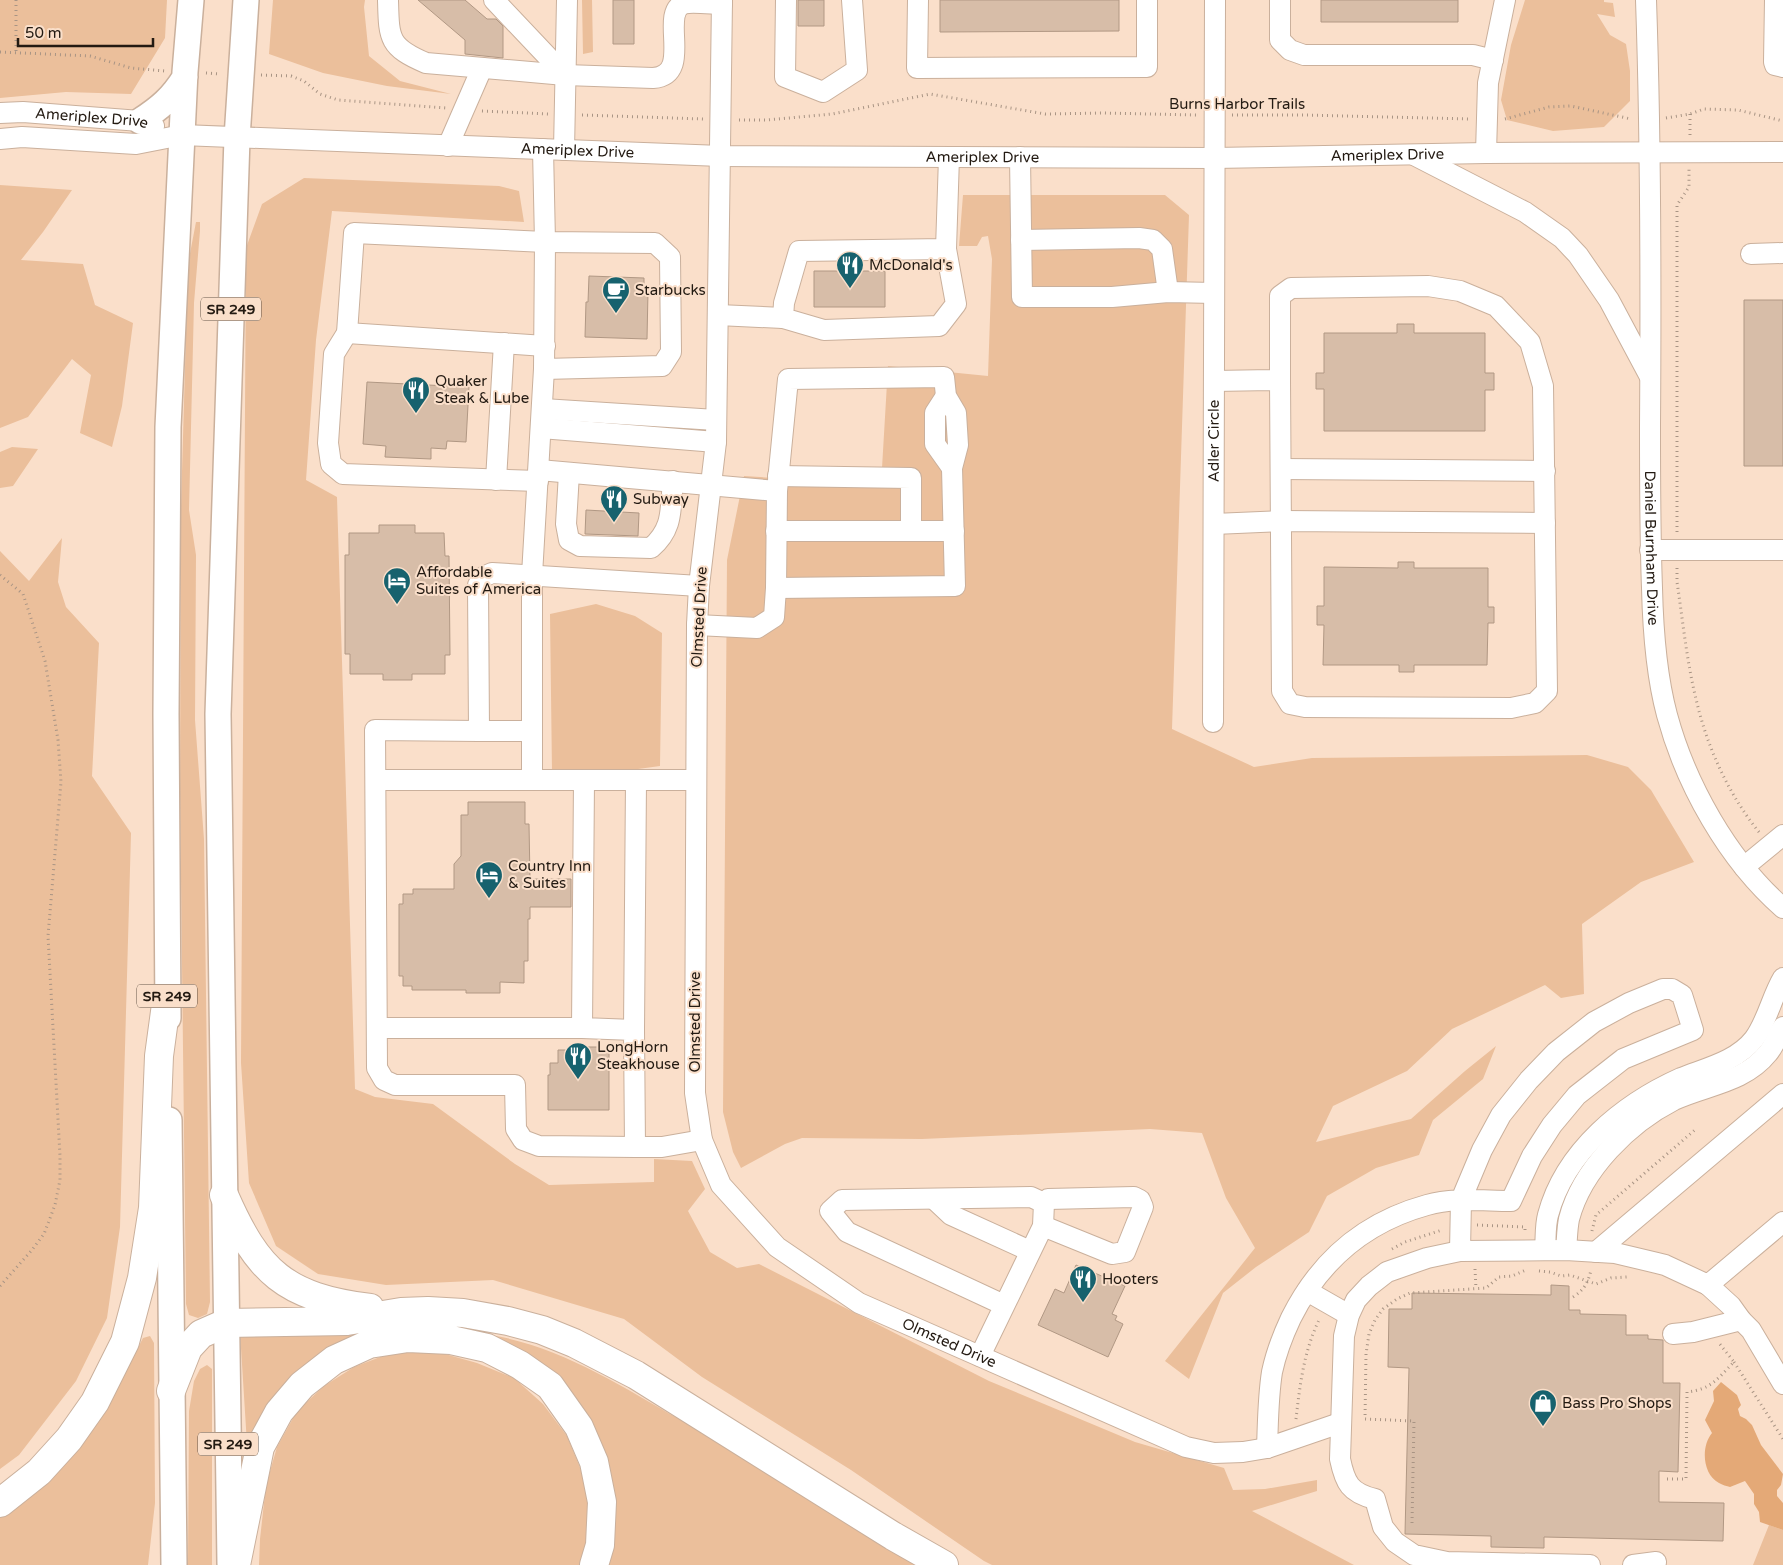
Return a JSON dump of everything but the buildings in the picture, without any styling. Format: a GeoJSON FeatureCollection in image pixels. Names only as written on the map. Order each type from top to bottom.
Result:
{"type":"FeatureCollection","features":[{"type":"Feature","properties":{"kind":"highway"},"geometry":{"type":"LineString","coordinates":[[0,1503],[39,1472],[69,1439],[94,1402],[125,1342],[142,1278],[153,1208],[158,1056],[167,997]]}},
{"type":"Feature","properties":{"kind":"highway"},"geometry":{"type":"LineString","coordinates":[[224,1195],[242,1235],[254,1254],[272,1273],[311,1296],[345,1305],[401,1312],[444,1312],[492,1318],[542,1330],[574,1343],[636,1375],[884,1531],[944,1565]]}},
{"type":"Feature","properties":{"kind":"highway"},"geometry":{"type":"LineString","coordinates":[[171,1391],[188,1348],[201,1334],[226,1323],[347,1321],[401,1312]]}},
{"type":"Feature","properties":{"kind":"highway"},"geometry":{"type":"LineString","coordinates":[[236,1565],[260,1447],[278,1412],[302,1384],[334,1360],[369,1344],[408,1338],[451,1340],[487,1348],[520,1365],[550,1386],[579,1427],[594,1462],[602,1502],[600,1545],[594,1565]]}},
{"type":"Feature","properties":{"kind":"main road","name":"SR 249"},"geometry":{"type":"LineString","coordinates":[[174,1565],[167,997],[168,427],[185,74],[191,0]]}},
{"type":"Feature","properties":{"kind":"main road","name":"SR 249"},"geometry":{"type":"LineString","coordinates":[[230,1565],[218,709],[237,138],[252,75],[246,0]]}},
{"type":"Feature","properties":{"kind":"main road"},"geometry":{"type":"LineString","coordinates":[[140,121],[159,109],[174,95],[185,74]]}},
{"type":"Feature","properties":{"kind":"street"},"geometry":{"type":"LineString","coordinates":[[388,0],[389,30],[392,41],[411,56],[426,63],[565,75],[663,78],[670,72],[673,64],[674,18],[678,8],[684,4],[722,2]]}},
{"type":"Feature","properties":{"kind":"street"},"geometry":{"type":"LineString","coordinates":[[494,0],[565,75]]}},
{"type":"Feature","properties":{"kind":"street"},"geometry":{"type":"LineString","coordinates":[[564,150],[567,0]]}},
{"type":"Feature","properties":{"kind":"street"},"geometry":{"type":"LineString","coordinates":[[786,0],[785,77],[823,92],[857,70],[852,0]]}},
{"type":"Feature","properties":{"kind":"street"},"geometry":{"type":"LineString","coordinates":[[918,0],[917,68],[1147,67],[1147,0]]}},
{"type":"Feature","properties":{"kind":"street","name":"Adler Circle"},"geometry":{"type":"LineString","coordinates":[[1213,722],[1215,0]]}},
{"type":"Feature","properties":{"kind":"street"},"geometry":{"type":"LineString","coordinates":[[1280,0],[1280,40],[1290,50],[1304,55],[1473,55],[1493,60]]}},
{"type":"Feature","properties":{"kind":"street"},"geometry":{"type":"LineString","coordinates":[[1486,153],[1488,83],[1505,0]]}},
{"type":"Feature","properties":{"kind":"street","name":"Daniel Burnham Drive"},"geometry":{"type":"LineString","coordinates":[[1646,0],[1650,151],[1650,550],[1655,656],[1667,715],[1686,771],[1712,820],[1744,866],[1783,908]]}},
{"type":"Feature","properties":{"kind":"street"},"geometry":{"type":"LineString","coordinates":[[1775,0],[1774,62],[1776,65],[1783,67]]}},
{"type":"Feature","properties":{"kind":"street","name":"Olmsted Drive"},"geometry":{"type":"LineString","coordinates":[[722,2],[716,442],[699,586],[697,625],[695,1093],[702,1140],[721,1185],[777,1248],[859,1303],[1186,1447],[1214,1453],[1243,1452],[1266,1448],[1340,1423]]}},
{"type":"Feature","properties":{"kind":"street"},"geometry":{"type":"LineString","coordinates":[[448,146],[482,68]]}},
{"type":"Feature","properties":{"kind":"street","name":"Ameriplex Drive"},"geometry":{"type":"LineString","coordinates":[[0,113],[23,112],[140,121],[182,136]]}},
{"type":"Feature","properties":{"kind":"street","name":"Ameriplex Drive"},"geometry":{"type":"LineString","coordinates":[[0,139],[22,137],[136,144],[182,136],[720,156],[1214,158],[1650,151],[1783,152]]}},
{"type":"Feature","properties":{"kind":"street"},"geometry":{"type":"LineString","coordinates":[[532,780],[532,575],[545,346],[543,149]]}},
{"type":"Feature","properties":{"kind":"street"},"geometry":{"type":"LineString","coordinates":[[1412,154],[1525,212],[1562,238],[1578,255],[1609,300],[1650,378]]}},
{"type":"Feature","properties":{"kind":"street"},"geometry":{"type":"LineString","coordinates":[[718,315],[783,318],[824,330],[939,326],[956,304],[946,249],[949,157]]}},
{"type":"Feature","properties":{"kind":"street"},"geometry":{"type":"LineString","coordinates":[[1020,157],[1022,297],[1112,296],[1168,292],[1214,293]]}},
{"type":"Feature","properties":{"kind":"street"},"geometry":{"type":"LineString","coordinates":[[544,369],[662,366],[671,352],[670,258],[655,243],[545,242],[354,232],[347,333],[334,354],[328,443],[331,464],[343,474],[496,480],[568,473],[710,485],[911,478],[911,531]]}},
{"type":"Feature","properties":{"kind":"street"},"geometry":{"type":"LineString","coordinates":[[1021,240],[1139,238],[1153,240],[1162,249],[1168,292]]}},
{"type":"Feature","properties":{"kind":"street"},"geometry":{"type":"LineString","coordinates":[[783,318],[784,303],[799,251],[946,249]]}},
{"type":"Feature","properties":{"kind":"street"},"geometry":{"type":"LineString","coordinates":[[1751,254],[1783,253]]}},
{"type":"Feature","properties":{"kind":"street"},"geometry":{"type":"LineString","coordinates":[[1428,286],[1460,290],[1496,306],[1530,342],[1543,386],[1546,523],[1547,691],[1535,703],[1511,708],[1305,707],[1290,704],[1282,691],[1280,380],[1280,296],[1291,288],[1428,286]]}},
{"type":"Feature","properties":{"kind":"street"},"geometry":{"type":"LineString","coordinates":[[347,333],[545,346]]}},
{"type":"Feature","properties":{"kind":"street"},"geometry":{"type":"LineString","coordinates":[[496,480],[504,343]]}},
{"type":"Feature","properties":{"kind":"street"},"geometry":{"type":"LineString","coordinates":[[697,625],[757,628],[774,617],[778,483],[788,379],[944,377],[946,396],[956,412],[958,445],[952,468],[955,586],[776,588]]}},
{"type":"Feature","properties":{"kind":"street"},"geometry":{"type":"LineString","coordinates":[[1214,381],[1280,380]]}},
{"type":"Feature","properties":{"kind":"street"},"geometry":{"type":"LineString","coordinates":[[542,419],[716,420]]}},
{"type":"Feature","properties":{"kind":"street"},"geometry":{"type":"LineString","coordinates":[[542,419],[716,442]]}},
{"type":"Feature","properties":{"kind":"street"},"geometry":{"type":"LineString","coordinates":[[1281,469],[1545,471]]}},
{"type":"Feature","properties":{"kind":"street"},"geometry":{"type":"LineString","coordinates":[[568,473],[566,524],[569,540],[580,546],[651,548],[662,539],[669,525],[673,481]]}},
{"type":"Feature","properties":{"kind":"street"},"geometry":{"type":"LineString","coordinates":[[1214,524],[1282,521],[1546,523]]}},
{"type":"Feature","properties":{"kind":"street"},"geometry":{"type":"LineString","coordinates":[[776,531],[954,531]]}},
{"type":"Feature","properties":{"kind":"street"},"geometry":{"type":"LineString","coordinates":[[1650,550],[1783,550]]}},
{"type":"Feature","properties":{"kind":"street"},"geometry":{"type":"LineString","coordinates":[[479,731],[478,585],[483,577],[492,573],[699,586]]}},
{"type":"Feature","properties":{"kind":"street"},"geometry":{"type":"LineString","coordinates":[[532,731],[375,730],[377,1068],[384,1080],[395,1085],[515,1085],[516,1129],[523,1140],[538,1146],[635,1147],[662,1146],[702,1140]]}},
{"type":"Feature","properties":{"kind":"street"},"geometry":{"type":"LineString","coordinates":[[376,780],[696,780]]}},
{"type":"Feature","properties":{"kind":"street"},"geometry":{"type":"LineString","coordinates":[[582,1028],[584,780]]}},
{"type":"Feature","properties":{"kind":"street"},"geometry":{"type":"LineString","coordinates":[[635,1147],[636,781]]}},
{"type":"Feature","properties":{"kind":"street"},"geometry":{"type":"LineString","coordinates":[[1744,866],[1776,840]]}},
{"type":"Feature","properties":{"kind":"street"},"geometry":{"type":"LineString","coordinates":[[1535,1249],[1558,1190],[1572,1164],[1596,1135],[1625,1110],[1664,1086],[1734,1056],[1754,1039],[1766,1016],[1776,988],[1783,978]]}},
{"type":"Feature","properties":{"kind":"street"},"geometry":{"type":"LineString","coordinates":[[1266,1448],[1272,1371],[1282,1338],[1300,1300],[1324,1267],[1348,1244],[1385,1220],[1428,1204],[1461,1200],[1510,1201],[1532,1156],[1552,1125],[1577,1095],[1623,1059],[1693,1030],[1682,995],[1672,989],[1663,989],[1629,1003],[1594,1022],[1556,1052],[1529,1080],[1501,1115],[1482,1150],[1461,1200],[1460,1251]]}},
{"type":"Feature","properties":{"kind":"street"},"geometry":{"type":"LineString","coordinates":[[1566,1250],[1569,1220],[1578,1195],[1597,1164],[1619,1139],[1645,1118],[1675,1100],[1730,1081],[1751,1069],[1768,1053],[1783,1027]]}},
{"type":"Feature","properties":{"kind":"street"},"geometry":{"type":"LineString","coordinates":[[377,1028],[582,1028],[634,1030]]}},
{"type":"Feature","properties":{"kind":"street"},"geometry":{"type":"LineString","coordinates":[[1596,1252],[1783,1094]]}},
{"type":"Feature","properties":{"kind":"street"},"geometry":{"type":"LineString","coordinates":[[1004,1305],[847,1232],[830,1211],[842,1200],[1031,1197],[1044,1203]]}},
{"type":"Feature","properties":{"kind":"street"},"geometry":{"type":"LineString","coordinates":[[980,1356],[1043,1226],[1044,1203],[1048,1199],[1134,1197],[1140,1200],[1143,1207],[1125,1252],[1112,1254],[1043,1226]]}},
{"type":"Feature","properties":{"kind":"street"},"geometry":{"type":"LineString","coordinates":[[934,1198],[951,1215],[1030,1251]]}},
{"type":"Feature","properties":{"kind":"street"},"geometry":{"type":"LineString","coordinates":[[1708,1285],[1783,1222]]}},
{"type":"Feature","properties":{"kind":"street"},"geometry":{"type":"LineString","coordinates":[[1590,1565],[1447,1562],[1414,1555],[1395,1542],[1383,1527],[1375,1499],[1361,1495],[1352,1489],[1344,1476],[1340,1459],[1344,1336],[1349,1315],[1356,1300],[1363,1293],[1387,1272],[1427,1258],[1460,1251],[1535,1249],[1615,1254],[1665,1265],[1708,1285],[1731,1306],[1740,1320],[1751,1330],[1783,1384]]}},
{"type":"Feature","properties":{"kind":"street"},"geometry":{"type":"LineString","coordinates":[[1307,1291],[1349,1315]]}},
{"type":"Feature","properties":{"kind":"street"},"geometry":{"type":"LineString","coordinates":[[1673,1334],[1693,1332],[1740,1320]]}},
{"type":"Feature","properties":{"kind":"street"},"geometry":{"type":"LineString","coordinates":[[1633,1565],[1656,1562]]}},
{"type":"Feature","properties":{"kind":"path"},"geometry":{"type":"LineString","coordinates":[[16,0],[16,54]]}},
{"type":"Feature","properties":{"kind":"path"},"geometry":{"type":"LineString","coordinates":[[0,52],[90,56],[132,68],[185,74],[252,75]]}},
{"type":"Feature","properties":{"kind":"path","name":"Burns Harbor Trails"},"geometry":{"type":"LineString","coordinates":[[688,119],[768,120],[832,114],[930,94],[1045,114],[1305,115],[1503,119],[1549,107],[1571,106],[1616,117],[1649,121],[1690,114],[1704,109],[1738,110],[1783,121]]}},
{"type":"Feature","properties":{"kind":"path"},"geometry":{"type":"LineString","coordinates":[[1690,114],[1689,186],[1677,205],[1677,582],[1697,703],[1716,761],[1744,814],[1776,840]]}},
{"type":"Feature","properties":{"kind":"path"},"geometry":{"type":"LineString","coordinates":[[0,575],[23,594],[45,661],[58,740],[61,782],[48,936],[60,1180],[55,1205],[44,1234],[0,1286]]}},
{"type":"Feature","properties":{"kind":"path"},"geometry":{"type":"LineString","coordinates":[[1386,1252],[1405,1242],[1436,1231],[1476,1225],[1525,1227],[1535,1249],[1526,1270],[1512,1276],[1500,1277],[1486,1288],[1410,1292],[1383,1309],[1375,1320],[1369,1334],[1366,1354],[1365,1419],[1414,1421],[1412,1523]]}},
{"type":"Feature","properties":{"kind":"path"},"geometry":{"type":"LineString","coordinates":[[1294,1439],[1300,1382],[1305,1357],[1313,1332],[1323,1312],[1330,1304]]}},
{"type":"Feature","properties":{"kind":"path"},"geometry":{"type":"LineString","coordinates":[[1734,1362],[1783,1439]]}},
{"type":"Feature","properties":{"kind":"shaded area"},"geometry":{"type":"Polygon","coordinates":[[[0,0],[167,0],[165,38],[131,94],[66,92],[0,98],[0,0]]]}},
{"type":"Feature","properties":{"kind":"shaded area"},"geometry":{"type":"Polygon","coordinates":[[[273,0],[365,0],[369,56],[400,81],[451,94],[387,86],[323,73],[269,54],[273,0]]]}},
{"type":"Feature","properties":{"kind":"shaded area"},"geometry":{"type":"Polygon","coordinates":[[[582,0],[592,0],[593,52],[583,54],[582,0]]]}},
{"type":"Feature","properties":{"kind":"shaded area"},"geometry":{"type":"Polygon","coordinates":[[[1525,0],[1604,0],[1604,2],[1613,3],[1615,17],[1597,14],[1610,35],[1626,44],[1630,71],[1630,101],[1604,127],[1553,131],[1507,120],[1501,100],[1511,45],[1525,0]]]}},
{"type":"Feature","properties":{"kind":"shaded area"},"geometry":{"type":"Polygon","coordinates":[[[304,178],[499,186],[519,191],[524,222],[332,211],[316,340],[306,480],[337,497],[355,1089],[375,1097],[433,1104],[515,1164],[549,1185],[654,1182],[654,1159],[692,1161],[705,1189],[688,1211],[710,1252],[737,1268],[759,1264],[989,1381],[1135,1442],[1224,1468],[1233,1490],[1265,1489],[1317,1480],[1317,1491],[1252,1511],[1354,1565],[992,1565],[851,1470],[702,1377],[624,1319],[493,1280],[386,1285],[318,1274],[276,1246],[249,1183],[241,1063],[246,248],[262,204],[304,178]]]}},
{"type":"Feature","properties":{"kind":"shaded area"},"geometry":{"type":"Polygon","coordinates":[[[0,185],[72,190],[21,260],[83,264],[95,305],[133,323],[122,406],[112,447],[80,433],[91,375],[72,359],[28,417],[0,428],[0,185]]]}},
{"type":"Feature","properties":{"kind":"shaded area"},"geometry":{"type":"Polygon","coordinates":[[[963,195],[1165,195],[1189,215],[1172,729],[1254,767],[1312,758],[1587,755],[1628,767],[1651,790],[1694,862],[1641,882],[1582,924],[1584,994],[1561,998],[1545,985],[1452,1029],[1407,1071],[1333,1106],[1316,1142],[1411,1119],[1496,1046],[1483,1079],[1433,1120],[1419,1155],[1376,1168],[1327,1196],[1309,1232],[1256,1267],[1223,1293],[1189,1379],[1165,1361],[1255,1248],[1226,1198],[1202,1133],[1150,1129],[922,1139],[802,1138],[785,1144],[741,1168],[733,1152],[723,1112],[727,560],[744,476],[881,485],[888,366],[988,376],[992,259],[988,236],[982,237],[977,246],[959,246],[963,195]]]}},
{"type":"Feature","properties":{"kind":"shaded area"},"geometry":{"type":"Polygon","coordinates":[[[196,222],[200,222],[200,231],[194,303],[189,510],[196,555],[195,720],[204,839],[210,1302],[207,1314],[198,1318],[189,1315],[186,1304],[180,793],[181,506],[188,264],[196,222]]]}},
{"type":"Feature","properties":{"kind":"shaded area"},"geometry":{"type":"Polygon","coordinates":[[[12,447],[38,449],[13,486],[0,488],[0,452],[12,447]]]}},
{"type":"Feature","properties":{"kind":"shaded area"},"geometry":{"type":"Polygon","coordinates":[[[62,538],[58,582],[66,607],[99,643],[92,776],[131,833],[120,1227],[107,1318],[76,1381],[19,1455],[0,1469],[0,551],[29,581],[62,538]]]}},
{"type":"Feature","properties":{"kind":"shaded area"},"geometry":{"type":"Polygon","coordinates":[[[596,604],[635,616],[662,633],[660,766],[638,769],[552,772],[550,614],[596,604]]]}},
{"type":"Feature","properties":{"kind":"shaded area"},"geometry":{"type":"Polygon","coordinates":[[[383,1328],[250,1441],[247,1444],[240,1332],[383,1328]]]}},
{"type":"Feature","properties":{"kind":"shaded area"},"geometry":{"type":"Polygon","coordinates":[[[472,1333],[527,1343],[580,1364],[606,1377],[922,1565],[606,1565],[599,1444],[472,1333]]]}},
{"type":"Feature","properties":{"kind":"shaded area"},"geometry":{"type":"Polygon","coordinates":[[[150,1336],[154,1343],[155,1503],[148,1565],[0,1565],[0,1517],[28,1499],[67,1460],[104,1414],[143,1338],[150,1336]]]}},
{"type":"Feature","properties":{"kind":"shaded area"},"geometry":{"type":"Polygon","coordinates":[[[417,1351],[445,1354],[477,1363],[514,1378],[543,1404],[567,1436],[584,1477],[590,1516],[581,1565],[259,1565],[266,1485],[277,1447],[297,1411],[324,1386],[354,1367],[388,1354],[417,1351]]]}},
{"type":"Feature","properties":{"kind":"shaded area"},"geometry":{"type":"Polygon","coordinates":[[[207,1365],[212,1369],[212,1565],[188,1565],[189,1411],[194,1381],[200,1369],[207,1365]]]}},
{"type":"Feature","properties":{"kind":"shaded area"},"geometry":{"type":"Polygon","coordinates":[[[1721,1382],[1737,1395],[1741,1405],[1738,1409],[1740,1416],[1752,1425],[1761,1445],[1783,1474],[1781,1485],[1777,1490],[1777,1496],[1783,1503],[1783,1530],[1760,1522],[1759,1512],[1754,1504],[1754,1494],[1745,1481],[1730,1487],[1723,1485],[1713,1479],[1706,1467],[1706,1445],[1712,1433],[1705,1420],[1714,1401],[1713,1391],[1721,1382]]]}},
{"type":"Feature","properties":{"kind":"shaded area"},"geometry":{"type":"Polygon","coordinates":[[[1769,1525],[1783,1530],[1783,1565],[1753,1565],[1769,1525]]]}},
{"type":"Feature","properties":{"kind":"place","name":"McDonald's"},"geometry":{"type":"Point","coordinates":[850,289]}},
{"type":"Feature","properties":{"kind":"place","name":"Starbucks"},"geometry":{"type":"Point","coordinates":[616,314]}},
{"type":"Feature","properties":{"kind":"place","name":"Quaker Steak & Lube"},"geometry":{"type":"Point","coordinates":[416,414]}},
{"type":"Feature","properties":{"kind":"place","name":"Subway"},"geometry":{"type":"Point","coordinates":[614,523]}},
{"type":"Feature","properties":{"kind":"place","name":"Affordable Suites of America"},"geometry":{"type":"Point","coordinates":[397,605]}},
{"type":"Feature","properties":{"kind":"place","name":"Country Inn & Suites"},"geometry":{"type":"Point","coordinates":[489,899]}},
{"type":"Feature","properties":{"kind":"place","name":"LongHorn Steakhouse"},"geometry":{"type":"Point","coordinates":[578,1080]}},
{"type":"Feature","properties":{"kind":"place","name":"Hooters"},"geometry":{"type":"Point","coordinates":[1083,1303]}},
{"type":"Feature","properties":{"kind":"place","name":"Bass Pro Shops"},"geometry":{"type":"Point","coordinates":[1543,1427]}}]}
